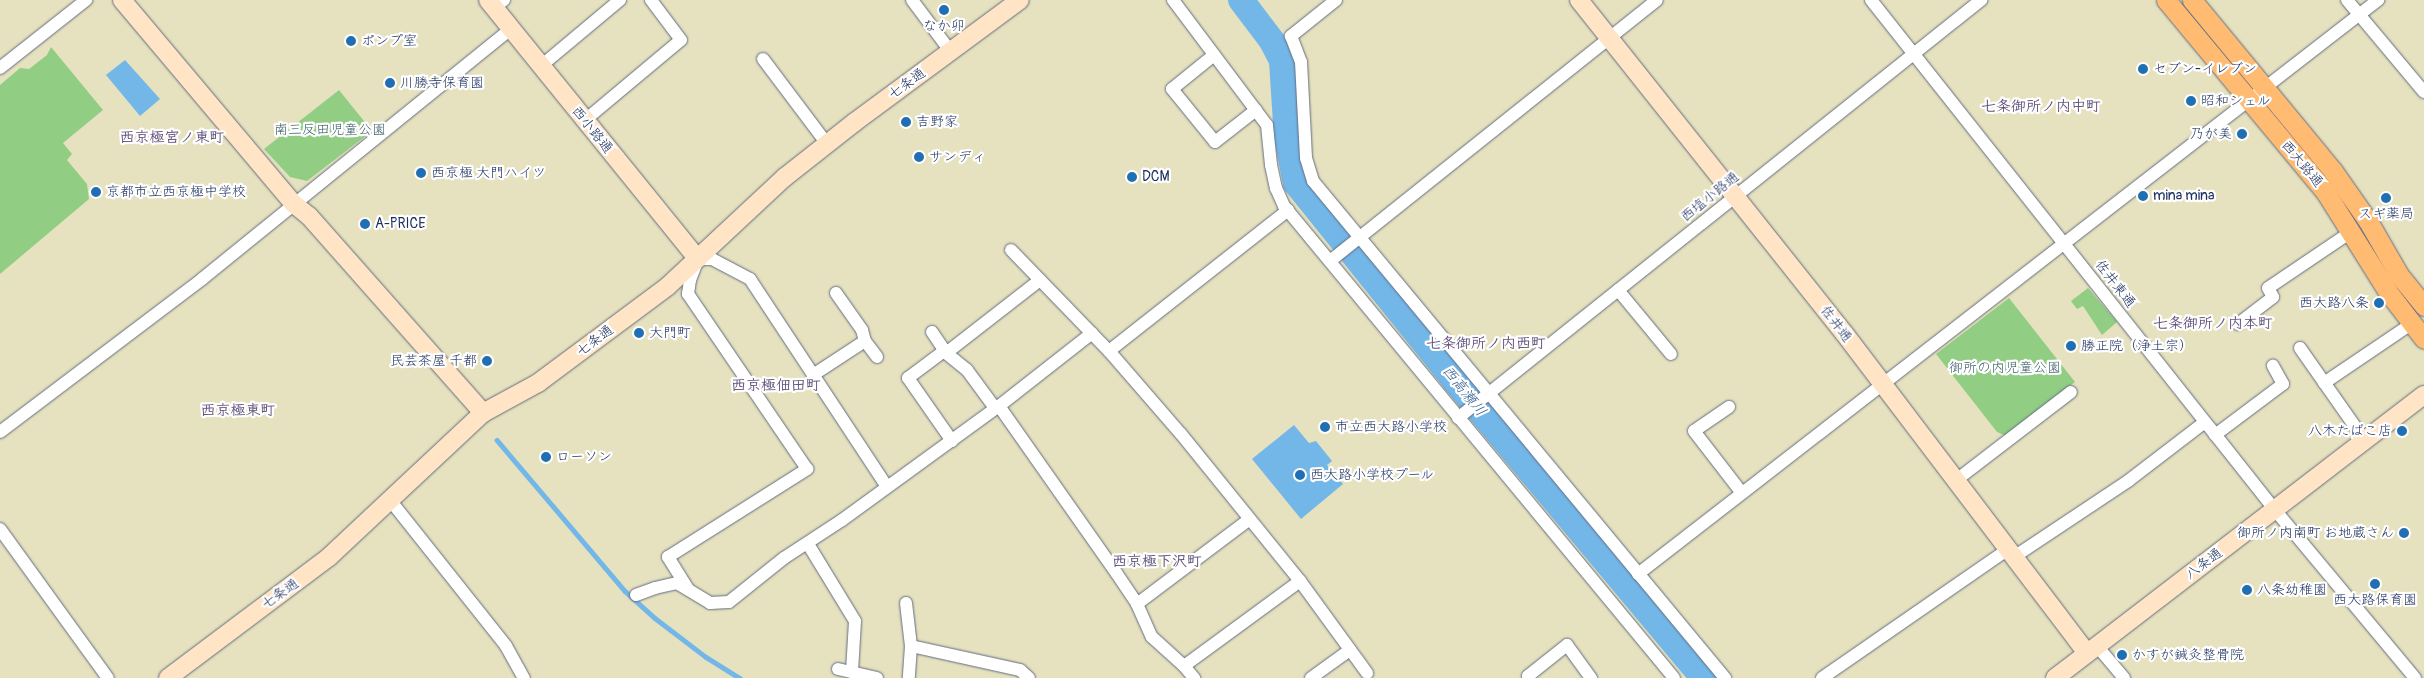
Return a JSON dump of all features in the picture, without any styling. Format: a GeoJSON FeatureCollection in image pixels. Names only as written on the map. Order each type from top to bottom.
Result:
{"type":"FeatureCollection","features":[{"type":"Feature","properties":{"kind":"main road","name":"西大路通"},"geometry":{"type":"LineString","coordinates":[[2166,0],[2326,193],[2368,263],[2424,339]]}},
{"type":"Feature","properties":{"kind":"main road","name":"西大路通"},"geometry":{"type":"LineString","coordinates":[[2192,0],[2351,196],[2399,275],[2424,306]]}},
{"type":"Feature","properties":{"kind":"street"},"geometry":{"type":"LineString","coordinates":[[0,68],[86,0]]}},
{"type":"Feature","properties":{"kind":"street"},"geometry":{"type":"LineString","coordinates":[[122,0],[294,204],[310,216],[483,413]]}},
{"type":"Feature","properties":{"kind":"street"},"geometry":{"type":"LineString","coordinates":[[541,66],[620,0]]}},
{"type":"Feature","properties":{"kind":"street"},"geometry":{"type":"LineString","coordinates":[[584,121],[682,40],[651,0]]}},
{"type":"Feature","properties":{"kind":"street"},"geometry":{"type":"LineString","coordinates":[[912,0],[951,52]]}},
{"type":"Feature","properties":{"kind":"street","name":"七条通"},"geometry":{"type":"LineString","coordinates":[[168,678],[329,557],[483,413],[538,383],[668,286],[785,177],[1020,0]]}},
{"type":"Feature","properties":{"kind":"street"},"geometry":{"type":"LineString","coordinates":[[1173,0],[1267,125],[1272,173],[1276,188],[1288,210],[1674,678]]}},
{"type":"Feature","properties":{"kind":"street"},"geometry":{"type":"LineString","coordinates":[[1336,0],[1291,36],[1301,62],[1306,158],[1313,181],[1725,678]]}},
{"type":"Feature","properties":{"kind":"street","name":"佐井通"},"geometry":{"type":"LineString","coordinates":[[1579,0],[1882,384],[2011,553],[2092,650],[2124,678]]}},
{"type":"Feature","properties":{"kind":"street"},"geometry":{"type":"LineString","coordinates":[[1330,261],[1657,0]]}},
{"type":"Feature","properties":{"kind":"street","name":"佐井東通"},"geometry":{"type":"LineString","coordinates":[[1871,0],[2275,510],[2415,678]]}},
{"type":"Feature","properties":{"kind":"street","name":"西塩小路通"},"geometry":{"type":"LineString","coordinates":[[1458,418],[1981,0]]}},
{"type":"Feature","properties":{"kind":"street"},"geometry":{"type":"LineString","coordinates":[[2347,0],[2424,92]]}},
{"type":"Feature","properties":{"kind":"street"},"geometry":{"type":"LineString","coordinates":[[1638,574],[2378,0]]}},
{"type":"Feature","properties":{"kind":"street","name":"西小路通"},"geometry":{"type":"LineString","coordinates":[[495,3],[511,29],[698,260]]}},
{"type":"Feature","properties":{"kind":"street"},"geometry":{"type":"LineString","coordinates":[[0,432],[202,279],[511,29]]}},
{"type":"Feature","properties":{"kind":"street"},"geometry":{"type":"LineString","coordinates":[[1214,55],[1172,89],[1214,142],[1256,110]]}},
{"type":"Feature","properties":{"kind":"street"},"geometry":{"type":"LineString","coordinates":[[763,58],[827,144]]}},
{"type":"Feature","properties":{"kind":"street"},"geometry":{"type":"LineString","coordinates":[[1109,351],[1288,210]]}},
{"type":"Feature","properties":{"kind":"street"},"geometry":{"type":"LineString","coordinates":[[2238,324],[2273,297],[2268,288],[2351,232]]}},
{"type":"Feature","properties":{"kind":"street"},"geometry":{"type":"LineString","coordinates":[[1011,250],[1109,351],[1181,434],[1300,581],[1367,673]]}},
{"type":"Feature","properties":{"kind":"street"},"geometry":{"type":"LineString","coordinates":[[688,589],[668,557],[807,469],[688,294],[690,280],[698,260],[712,258],[750,279],[887,488]]}},
{"type":"Feature","properties":{"kind":"street"},"geometry":{"type":"LineString","coordinates":[[952,441],[908,378],[944,351],[950,350],[1040,280]]}},
{"type":"Feature","properties":{"kind":"street"},"geometry":{"type":"LineString","coordinates":[[1618,290],[1670,354]]}},
{"type":"Feature","properties":{"kind":"street"},"geometry":{"type":"LineString","coordinates":[[836,293],[862,330],[865,341],[877,358]]}},
{"type":"Feature","properties":{"kind":"street"},"geometry":{"type":"LineString","coordinates":[[2324,383],[2412,324]]}},
{"type":"Feature","properties":{"kind":"street"},"geometry":{"type":"LineString","coordinates":[[932,332],[944,351],[967,370],[997,407],[1136,604],[1152,638],[1184,666],[1194,678]]}},
{"type":"Feature","properties":{"kind":"street"},"geometry":{"type":"LineString","coordinates":[[636,595],[677,583],[710,603],[729,602],[784,558],[808,544],[952,441],[1092,333]]}},
{"type":"Feature","properties":{"kind":"street"},"geometry":{"type":"LineString","coordinates":[[813,375],[865,341]]}},
{"type":"Feature","properties":{"kind":"street"},"geometry":{"type":"LineString","coordinates":[[2300,348],[2365,441]]}},
{"type":"Feature","properties":{"kind":"street"},"geometry":{"type":"LineString","coordinates":[[2215,435],[2282,384],[2273,366]]}},
{"type":"Feature","properties":{"kind":"street"},"geometry":{"type":"LineString","coordinates":[[1955,481],[2071,392]]}},
{"type":"Feature","properties":{"kind":"street","name":"八条通"},"geometry":{"type":"LineString","coordinates":[[2054,678],[2424,396]]}},
{"type":"Feature","properties":{"kind":"street"},"geometry":{"type":"LineString","coordinates":[[1728,407],[1694,431],[1742,493]]}},
{"type":"Feature","properties":{"kind":"street"},"geometry":{"type":"LineString","coordinates":[[1823,678],[2011,553],[2128,481],[2205,422]]}},
{"type":"Feature","properties":{"kind":"street"},"geometry":{"type":"LineString","coordinates":[[390,500],[506,646],[524,678]]}},
{"type":"Feature","properties":{"kind":"street"},"geometry":{"type":"LineString","coordinates":[[1136,604],[1250,519]]}},
{"type":"Feature","properties":{"kind":"street"},"geometry":{"type":"LineString","coordinates":[[0,529],[108,678]]}},
{"type":"Feature","properties":{"kind":"street"},"geometry":{"type":"LineString","coordinates":[[808,544],[855,620],[852,672]]}},
{"type":"Feature","properties":{"kind":"street"},"geometry":{"type":"LineString","coordinates":[[1184,666],[1300,581]]}},
{"type":"Feature","properties":{"kind":"street"},"geometry":{"type":"LineString","coordinates":[[906,603],[910,646],[909,678]]}},
{"type":"Feature","properties":{"kind":"street"},"geometry":{"type":"LineString","coordinates":[[1529,678],[1528,676],[1567,645],[1592,678]]}},
{"type":"Feature","properties":{"kind":"street"},"geometry":{"type":"LineString","coordinates":[[910,646],[1020,670],[1029,678]]}},
{"type":"Feature","properties":{"kind":"street"},"geometry":{"type":"LineString","coordinates":[[1311,678],[1350,650]]}},
{"type":"Feature","properties":{"kind":"street"},"geometry":{"type":"LineString","coordinates":[[838,669],[877,678]]}},
{"type":"Feature","properties":{"kind":"green space"},"geometry":{"type":"Polygon","coordinates":[[[51,47],[103,110],[63,143],[72,154],[67,160],[87,184],[89,199],[0,274],[0,85],[20,68],[29,69],[47,55],[51,47]]]}},
{"type":"Feature","properties":{"kind":"green space","name":"南三反田児童公園"},"geometry":{"type":"Polygon","coordinates":[[[339,90],[372,131],[307,181],[290,177],[264,149],[339,90]]]}},
{"type":"Feature","properties":{"kind":"green space"},"geometry":{"type":"Polygon","coordinates":[[[2088,288],[2117,322],[2102,335],[2083,306],[2077,309],[2071,301],[2088,288]]]}},
{"type":"Feature","properties":{"kind":"green space","name":"御所の内児童公園"},"geometry":{"type":"Polygon","coordinates":[[[2009,298],[2075,382],[2006,436],[1997,432],[1936,354],[2009,298]]]}},
{"type":"Feature","properties":{"kind":"water"},"geometry":{"type":"Polygon","coordinates":[[[125,60],[160,99],[140,116],[106,75],[125,60]]]}},
{"type":"Feature","properties":{"kind":"water","name":"西大路小学校プール"},"geometry":{"type":"Polygon","coordinates":[[[1294,425],[1309,443],[1316,441],[1332,461],[1327,465],[1343,484],[1301,519],[1252,459],[1294,425]]]}},
{"type":"Feature","properties":{"kind":"waterway","name":"西高瀬川"},"geometry":{"type":"LineString","coordinates":[[1241,0],[1272,41],[1282,61],[1287,138],[1296,183],[1455,381],[1703,678]]}},
{"type":"Feature","properties":{"kind":"waterway"},"geometry":{"type":"LineString","coordinates":[[497,440],[625,591],[655,618],[706,657],[740,678]]}},
{"type":"Feature","properties":{"kind":"place","name":"なか卯"},"geometry":{"type":"Point","coordinates":[944,10]}},
{"type":"Feature","properties":{"kind":"place","name":"ポンプ室"},"geometry":{"type":"Point","coordinates":[351,41]}},
{"type":"Feature","properties":{"kind":"place","name":"セブン-イレブン"},"geometry":{"type":"Point","coordinates":[2143,69]}},
{"type":"Feature","properties":{"kind":"place","name":"川勝寺保育園"},"geometry":{"type":"Point","coordinates":[390,83]}},
{"type":"Feature","properties":{"kind":"place","name":"昭和シェル"},"geometry":{"type":"Point","coordinates":[2191,101]}},
{"type":"Feature","properties":{"kind":"place","name":"吉野家"},"geometry":{"type":"Point","coordinates":[906,122]}},
{"type":"Feature","properties":{"kind":"place","name":"乃が美"},"geometry":{"type":"Point","coordinates":[2242,134]}},
{"type":"Feature","properties":{"kind":"place","name":"サンディ"},"geometry":{"type":"Point","coordinates":[919,157]}},
{"type":"Feature","properties":{"kind":"place","name":"西京極 大門ハイツ"},"geometry":{"type":"Point","coordinates":[421,173]}},
{"type":"Feature","properties":{"kind":"place","name":"DCM"},"geometry":{"type":"Point","coordinates":[1132,177]}},
{"type":"Feature","properties":{"kind":"place","name":"京都市立西京極中学校"},"geometry":{"type":"Point","coordinates":[96,192]}},
{"type":"Feature","properties":{"kind":"place","name":"mina mina"},"geometry":{"type":"Point","coordinates":[2143,196]}},
{"type":"Feature","properties":{"kind":"place","name":"スギ薬局"},"geometry":{"type":"Point","coordinates":[2386,198]}},
{"type":"Feature","properties":{"kind":"place","name":"A-PRICE"},"geometry":{"type":"Point","coordinates":[365,224]}},
{"type":"Feature","properties":{"kind":"place","name":"西大路八条"},"geometry":{"type":"Point","coordinates":[2379,303]}},
{"type":"Feature","properties":{"kind":"place","name":"大門町"},"geometry":{"type":"Point","coordinates":[639,333]}},
{"type":"Feature","properties":{"kind":"place","name":"勝正院（浄土宗）"},"geometry":{"type":"Point","coordinates":[2071,346]}},
{"type":"Feature","properties":{"kind":"place","name":"民芸茶屋 千都"},"geometry":{"type":"Point","coordinates":[487,361]}},
{"type":"Feature","properties":{"kind":"place","name":"市立西大路小学校"},"geometry":{"type":"Point","coordinates":[1325,427]}},
{"type":"Feature","properties":{"kind":"place","name":"八木たばこ店"},"geometry":{"type":"Point","coordinates":[2402,431]}},
{"type":"Feature","properties":{"kind":"place","name":"ローソン"},"geometry":{"type":"Point","coordinates":[546,457]}},
{"type":"Feature","properties":{"kind":"place","name":"西大路小学校プール"},"geometry":{"type":"Point","coordinates":[1300,475]}},
{"type":"Feature","properties":{"kind":"place","name":"御所ノ内南町 お地蔵さん"},"geometry":{"type":"Point","coordinates":[2404,533]}},
{"type":"Feature","properties":{"kind":"place","name":"西大路保育園"},"geometry":{"type":"Point","coordinates":[2375,584]}},
{"type":"Feature","properties":{"kind":"place","name":"八条幼稚園"},"geometry":{"type":"Point","coordinates":[2247,590]}},
{"type":"Feature","properties":{"kind":"place","name":"かすが鍼灸整骨院"},"geometry":{"type":"Point","coordinates":[2122,655]}},
{"type":"Feature","properties":{"kind":"district","name":"七条御所ノ内中町"},"geometry":{"type":"Point","coordinates":[2041,107]}},
{"type":"Feature","properties":{"kind":"district","name":"西京極宮ノ東町"},"geometry":{"type":"Point","coordinates":[172,138]}},
{"type":"Feature","properties":{"kind":"district","name":"七条御所ノ内本町"},"geometry":{"type":"Point","coordinates":[2213,324]}},
{"type":"Feature","properties":{"kind":"district","name":"七条御所ノ内西町"},"geometry":{"type":"Point","coordinates":[1486,344]}},
{"type":"Feature","properties":{"kind":"district","name":"西京極佃田町"},"geometry":{"type":"Point","coordinates":[776,386]}},
{"type":"Feature","properties":{"kind":"district","name":"西京極東町"},"geometry":{"type":"Point","coordinates":[238,411]}},
{"type":"Feature","properties":{"kind":"district","name":"西京極下沢町"},"geometry":{"type":"Point","coordinates":[1157,562]}}]}
